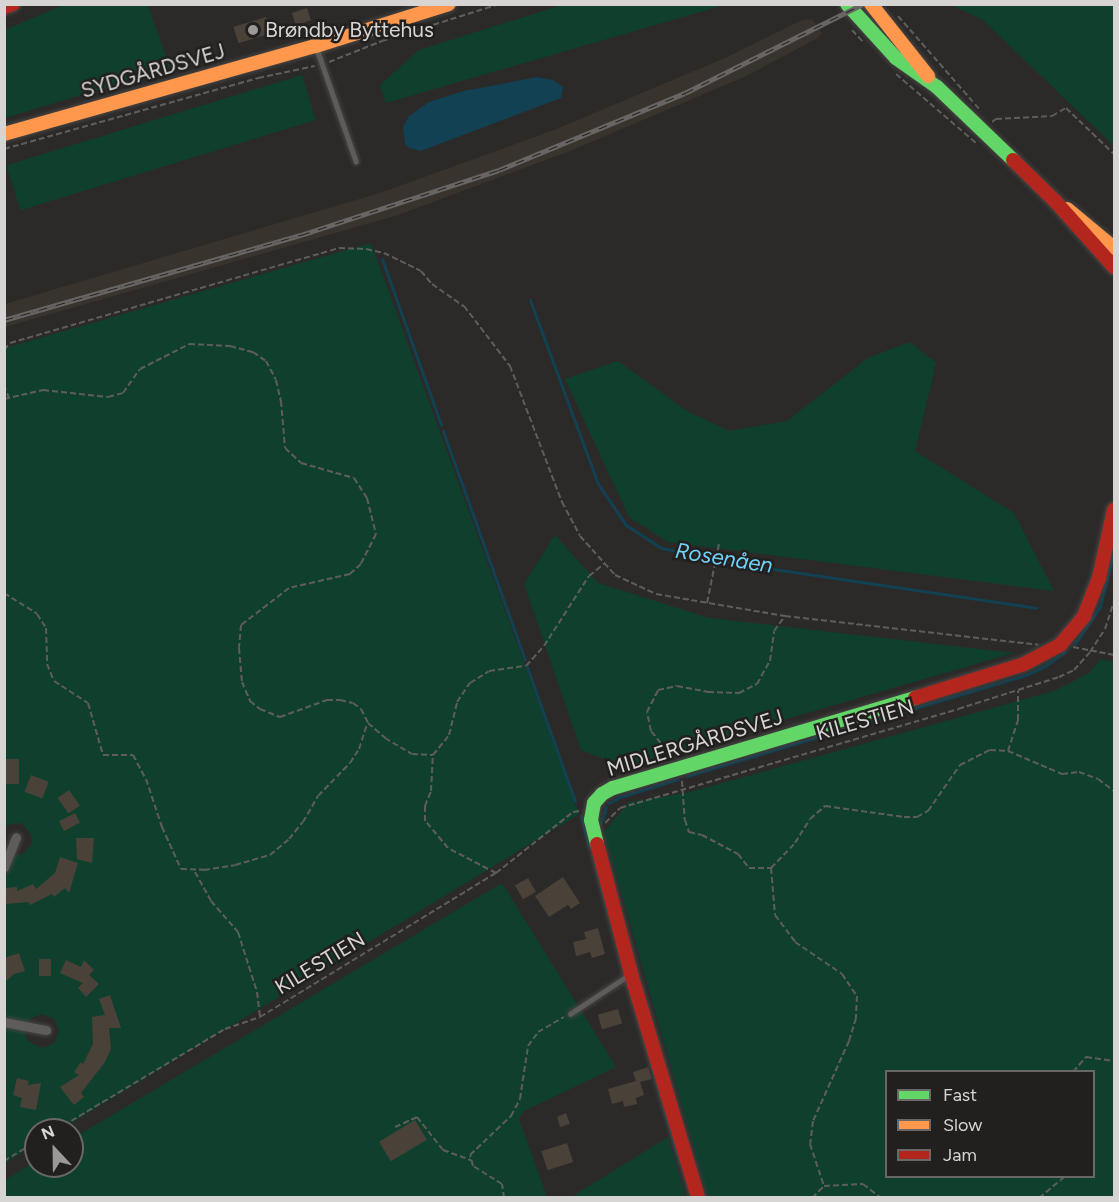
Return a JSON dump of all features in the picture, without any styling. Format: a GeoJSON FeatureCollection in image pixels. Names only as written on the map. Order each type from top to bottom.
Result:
{"type":"FeatureCollection","features":[{"type":"Feature","properties":{"kind":"main road"},"geometry":{"type":"LineString","coordinates":[[4,7],[13,4]]}},
{"type":"Feature","properties":{"kind":"main road","name":"SYDGÅRDSVEJ"},"geometry":{"type":"LineString","coordinates":[[4,134],[316,46],[449,4]]}},
{"type":"Feature","properties":{"kind":"main road"},"geometry":{"type":"LineString","coordinates":[[847,4],[896,58],[937,87]]}},
{"type":"Feature","properties":{"kind":"main road"},"geometry":{"type":"LineString","coordinates":[[871,4],[937,87],[1055,201],[1072,224],[1114,267]]}},
{"type":"Feature","properties":{"kind":"main road"},"geometry":{"type":"LineString","coordinates":[[1055,201],[1077,216],[1114,248]]}},
{"type":"Feature","properties":{"kind":"main road","name":"MIDLERGÅRDSVEJ"},"geometry":{"type":"LineString","coordinates":[[591,809],[602,794],[613,788],[1024,664],[1059,645],[1084,616],[1092,599],[1114,510]]}},
{"type":"Feature","properties":{"kind":"main road"},"geometry":{"type":"LineString","coordinates":[[591,809],[595,834],[631,974],[657,1054],[698,1197]]}},
{"type":"Feature","properties":{"kind":"street"},"geometry":{"type":"LineString","coordinates":[[4,867],[16,837]]}},
{"type":"Feature","properties":{"kind":"street"},"geometry":{"type":"LineString","coordinates":[[4,1022],[46,1030]]}},
{"type":"Feature","properties":{"kind":"lane"},"geometry":{"type":"LineString","coordinates":[[316,46],[356,161]]}},
{"type":"Feature","properties":{"kind":"lane"},"geometry":{"type":"LineString","coordinates":[[570,1014],[631,974]]}},
{"type":"Feature","properties":{"kind":"path"},"geometry":{"type":"LineString","coordinates":[[4,149],[258,78],[322,64],[382,41],[499,4]]}},
{"type":"Feature","properties":{"kind":"path"},"geometry":{"type":"LineString","coordinates":[[895,13],[992,122],[996,119],[1052,116],[1066,108],[1114,154]]}},
{"type":"Feature","properties":{"kind":"path"},"geometry":{"type":"LineString","coordinates":[[851,28],[871,50]]}},
{"type":"Feature","properties":{"kind":"path"},"geometry":{"type":"LineString","coordinates":[[889,68],[981,148]]}},
{"type":"Feature","properties":{"kind":"path"},"geometry":{"type":"LineString","coordinates":[[4,350],[10,343],[339,248],[366,249],[384,253],[421,271],[432,284],[464,306],[510,366],[562,502],[580,536],[615,575],[656,594],[784,616],[1011,642],[1059,645],[1114,655]]}},
{"type":"Feature","properties":{"kind":"path"},"geometry":{"type":"LineString","coordinates":[[4,399],[43,390],[108,397],[123,393],[140,369],[189,344],[230,346],[253,352],[266,360],[276,380],[281,401],[285,448],[301,463],[354,478],[367,498],[376,534],[361,564],[350,574],[289,588],[241,625],[238,648],[242,682],[250,700],[270,714],[280,717],[327,700],[340,699],[361,709],[368,723],[412,754],[433,755]]}},
{"type":"Feature","properties":{"kind":"path"},"geometry":{"type":"LineString","coordinates":[[4,385],[9,398]]}},
{"type":"Feature","properties":{"kind":"path"},"geometry":{"type":"LineString","coordinates":[[707,603],[719,544]]}},
{"type":"Feature","properties":{"kind":"path"},"geometry":{"type":"LineString","coordinates":[[496,873],[448,848],[425,821],[425,806],[431,791],[433,755],[449,735],[457,702],[470,683],[489,670],[526,666],[544,646],[589,576],[604,564]]}},
{"type":"Feature","properties":{"kind":"path"},"geometry":{"type":"LineString","coordinates":[[4,594],[37,614],[46,628],[47,664],[54,681],[88,703],[103,755],[134,755],[146,779],[173,855],[181,869],[194,871],[235,865],[270,855],[296,830],[318,796],[350,763],[359,749],[368,723]]}},
{"type":"Feature","properties":{"kind":"path","name":"KILESTIEN"},"geometry":{"type":"LineString","coordinates":[[595,834],[620,808],[1018,691],[1074,670],[1090,652],[1105,629],[1114,602]]}},
{"type":"Feature","properties":{"kind":"path"},"geometry":{"type":"LineString","coordinates":[[784,616],[774,631],[770,661],[757,684],[739,693],[708,692],[677,686],[658,690],[647,712],[651,731],[680,767],[685,820],[689,832],[702,835],[738,854],[749,868],[771,868],[795,843],[810,819],[825,806],[917,817],[928,811],[960,765],[990,750],[1008,751],[1062,774],[1079,772],[1098,779],[1114,791]]}},
{"type":"Feature","properties":{"kind":"path"},"geometry":{"type":"LineString","coordinates":[[1008,751],[1018,720],[1018,691]]}},
{"type":"Feature","properties":{"kind":"path","name":"KILESTIEN"},"geometry":{"type":"LineString","coordinates":[[76,1118],[225,1029],[260,1017],[496,873],[573,812],[591,809]]}},
{"type":"Feature","properties":{"kind":"path"},"geometry":{"type":"LineString","coordinates":[[771,868],[775,915],[795,942],[842,974],[857,996],[856,1018],[849,1041],[813,1121],[810,1144],[824,1186]]}},
{"type":"Feature","properties":{"kind":"path"},"geometry":{"type":"LineString","coordinates":[[194,871],[211,901],[238,932],[256,992],[260,1017]]}},
{"type":"Feature","properties":{"kind":"path"},"geometry":{"type":"LineString","coordinates":[[504,1197],[502,1184],[473,1166],[470,1155],[511,1116],[520,1099],[528,1046],[538,1032],[570,1014]]}},
{"type":"Feature","properties":{"kind":"path"},"geometry":{"type":"LineString","coordinates":[[1074,1070],[1086,1057],[1114,1061]]}},
{"type":"Feature","properties":{"kind":"path"},"geometry":{"type":"LineString","coordinates":[[395,1127],[417,1117],[443,1150],[471,1161]]}},
{"type":"Feature","properties":{"kind":"path"},"geometry":{"type":"LineString","coordinates":[[4,1161],[24,1149]]}},
{"type":"Feature","properties":{"kind":"path"},"geometry":{"type":"LineString","coordinates":[[1039,1197],[1063,1178]]}},
{"type":"Feature","properties":{"kind":"path"},"geometry":{"type":"LineString","coordinates":[[812,1197],[824,1186],[863,1184],[881,1197]]}},
{"type":"Feature","properties":{"kind":"shaded area"},"geometry":{"type":"Polygon","coordinates":[[[812,19],[822,33],[818,38],[744,77],[570,151],[395,216],[5,327],[5,304],[383,192],[554,130],[725,58],[802,20],[812,19]]]}},
{"type":"Feature","properties":{"kind":"green space"},"geometry":{"type":"Polygon","coordinates":[[[565,4],[724,5],[386,103],[380,85],[419,50],[565,4]]]}},
{"type":"Feature","properties":{"kind":"green space"},"geometry":{"type":"Polygon","coordinates":[[[63,5],[148,5],[170,68],[5,118],[5,30],[63,5]]]}},
{"type":"Feature","properties":{"kind":"green space"},"geometry":{"type":"Polygon","coordinates":[[[951,5],[1114,5],[1114,146],[983,20],[951,5]]]}},
{"type":"Feature","properties":{"kind":"green space"},"geometry":{"type":"Polygon","coordinates":[[[302,75],[316,120],[20,210],[7,165],[302,75]]]}},
{"type":"Feature","properties":{"kind":"green space"},"geometry":{"type":"Polygon","coordinates":[[[371,243],[579,814],[80,1118],[24,1118],[24,1151],[5,1163],[4,853],[11,856],[23,854],[31,845],[32,839],[22,824],[5,826],[5,348],[371,243]],[[42,1014],[31,1018],[25,1029],[27,1040],[44,1048],[55,1042],[59,1030],[54,1019],[42,1014]]]}},
{"type":"Feature","properties":{"kind":"green space"},"geometry":{"type":"Polygon","coordinates":[[[910,342],[936,363],[915,451],[1014,513],[1054,591],[668,542],[629,517],[565,379],[618,361],[687,411],[729,431],[787,421],[868,358],[910,342]]]}},
{"type":"Feature","properties":{"kind":"green space"},"geometry":{"type":"Polygon","coordinates":[[[555,535],[598,583],[709,618],[1014,653],[624,766],[581,750],[524,584],[555,535]]]}},
{"type":"Feature","properties":{"kind":"green space"},"geometry":{"type":"Polygon","coordinates":[[[1101,659],[1114,662],[1114,1197],[708,1197],[604,832],[629,802],[686,793],[1054,691],[1089,673],[1101,659]]]}},
{"type":"Feature","properties":{"kind":"green space"},"geometry":{"type":"Polygon","coordinates":[[[502,883],[616,1067],[524,1111],[519,1119],[547,1197],[5,1198],[5,1180],[24,1168],[24,1178],[84,1178],[84,1132],[502,883]]]}},
{"type":"Feature","properties":{"kind":"green space"},"geometry":{"type":"Polygon","coordinates":[[[668,1137],[686,1197],[571,1197],[668,1137]]]}},
{"type":"Feature","properties":{"kind":"water"},"geometry":{"type":"Polygon","coordinates":[[[537,77],[553,80],[563,87],[561,98],[421,151],[405,144],[403,127],[409,116],[429,102],[464,91],[537,77]]]}},
{"type":"Feature","properties":{"kind":"building"},"geometry":{"type":"Polygon","coordinates":[[[307,8],[311,20],[296,25],[292,13],[307,8]]]}},
{"type":"Feature","properties":{"kind":"building","name":"Brøndby Byttehus"},"geometry":{"type":"Polygon","coordinates":[[[266,17],[271,33],[238,43],[233,27],[266,17]]]}},
{"type":"Feature","properties":{"kind":"building"},"geometry":{"type":"Polygon","coordinates":[[[4,759],[19,759],[19,784],[4,784],[4,759]]]}},
{"type":"Feature","properties":{"kind":"building"},"geometry":{"type":"Polygon","coordinates":[[[31,775],[49,782],[42,799],[25,792],[31,775]]]}},
{"type":"Feature","properties":{"kind":"building"},"geometry":{"type":"Polygon","coordinates":[[[69,790],[80,806],[68,814],[58,798],[69,790]]]}},
{"type":"Feature","properties":{"kind":"building"},"geometry":{"type":"Polygon","coordinates":[[[75,813],[80,823],[64,831],[59,821],[75,813]]]}},
{"type":"Feature","properties":{"kind":"building"},"geometry":{"type":"Polygon","coordinates":[[[76,838],[94,838],[92,863],[77,859],[76,838]]]}},
{"type":"Feature","properties":{"kind":"building"},"geometry":{"type":"Polygon","coordinates":[[[60,857],[78,863],[69,893],[65,888],[54,897],[52,894],[30,905],[28,902],[6,904],[5,888],[17,887],[17,891],[33,884],[36,889],[55,873],[60,857]]]}},
{"type":"Feature","properties":{"kind":"building"},"geometry":{"type":"Polygon","coordinates":[[[563,877],[580,903],[571,909],[568,905],[549,917],[535,896],[563,877]]]}},
{"type":"Feature","properties":{"kind":"building"},"geometry":{"type":"Polygon","coordinates":[[[528,878],[536,892],[523,899],[515,886],[528,878]]]}},
{"type":"Feature","properties":{"kind":"building"},"geometry":{"type":"Polygon","coordinates":[[[598,928],[605,954],[592,958],[590,952],[576,956],[573,942],[586,939],[584,932],[598,928]]]}},
{"type":"Feature","properties":{"kind":"building"},"geometry":{"type":"Polygon","coordinates":[[[19,953],[25,971],[14,974],[4,983],[4,958],[19,953]]]}},
{"type":"Feature","properties":{"kind":"building"},"geometry":{"type":"Polygon","coordinates":[[[39,959],[51,959],[51,976],[39,976],[39,959]]]}},
{"type":"Feature","properties":{"kind":"building"},"geometry":{"type":"Polygon","coordinates":[[[66,960],[81,967],[84,960],[94,970],[89,975],[99,984],[86,997],[78,988],[83,983],[60,973],[66,960]]]}},
{"type":"Feature","properties":{"kind":"building"},"geometry":{"type":"Polygon","coordinates":[[[110,995],[121,1028],[109,1028],[111,1049],[105,1062],[81,1093],[84,1097],[74,1105],[60,1087],[79,1075],[74,1072],[81,1062],[83,1064],[93,1044],[92,1017],[105,1015],[99,999],[110,995]]]}},
{"type":"Feature","properties":{"kind":"building"},"geometry":{"type":"Polygon","coordinates":[[[618,1009],[622,1023],[602,1029],[598,1015],[618,1009]]]}},
{"type":"Feature","properties":{"kind":"building"},"geometry":{"type":"Polygon","coordinates":[[[648,1067],[652,1079],[640,1082],[644,1095],[636,1098],[637,1104],[624,1107],[623,1101],[612,1104],[608,1089],[636,1081],[633,1072],[648,1067]]]}},
{"type":"Feature","properties":{"kind":"building"},"geometry":{"type":"Polygon","coordinates":[[[17,1078],[29,1081],[28,1085],[41,1083],[36,1110],[20,1107],[22,1098],[13,1095],[17,1078]]]}},
{"type":"Feature","properties":{"kind":"building"},"geometry":{"type":"Polygon","coordinates":[[[566,1113],[570,1124],[560,1127],[557,1117],[566,1113]]]}},
{"type":"Feature","properties":{"kind":"building"},"geometry":{"type":"Polygon","coordinates":[[[415,1120],[427,1140],[391,1161],[379,1142],[415,1120]]]}},
{"type":"Feature","properties":{"kind":"building"},"geometry":{"type":"Polygon","coordinates":[[[567,1143],[573,1162],[548,1170],[541,1151],[567,1143]]]}},
{"type":"Feature","properties":{"kind":"waterway"},"geometry":{"type":"LineString","coordinates":[[382,259],[441,425]]}},
{"type":"Feature","properties":{"kind":"waterway","name":"Rosenåen"},"geometry":{"type":"LineString","coordinates":[[530,300],[598,484],[626,525],[661,548],[760,567],[1036,608]]}},
{"type":"Feature","properties":{"kind":"waterway"},"geometry":{"type":"LineString","coordinates":[[443,431],[525,660]]}},
{"type":"Feature","properties":{"kind":"waterway"},"geometry":{"type":"LineString","coordinates":[[1075,644],[1100,607],[1114,551]]}},
{"type":"Feature","properties":{"kind":"waterway"},"geometry":{"type":"LineString","coordinates":[[687,776],[1026,675],[1045,666],[1065,652]]}},
{"type":"Feature","properties":{"kind":"waterway"},"geometry":{"type":"LineString","coordinates":[[527,667],[575,801]]}},
{"type":"Feature","properties":{"kind":"waterway"},"geometry":{"type":"LineString","coordinates":[[609,803],[620,797],[678,779]]}},
{"type":"Feature","properties":{"kind":"waterway"},"geometry":{"type":"LineString","coordinates":[[601,823],[606,807]]}},
{"type":"Feature","properties":{"kind":"waterway"},"geometry":{"type":"LineString","coordinates":[[581,816],[589,847]]}},
{"type":"Feature","properties":{"kind":"waterway"},"geometry":{"type":"LineString","coordinates":[[594,862],[610,921]]}},
{"type":"Feature","properties":{"kind":"waterway"},"geometry":{"type":"LineString","coordinates":[[639,1020],[648,1054]]}},
{"type":"Feature","properties":{"kind":"waterway"},"geometry":{"type":"LineString","coordinates":[[651,1065],[660,1096]]}},
{"type":"Feature","properties":{"kind":"waterway"},"geometry":{"type":"LineString","coordinates":[[663,1107],[679,1162]]}},
{"type":"Feature","properties":{"kind":"railway"},"geometry":{"type":"LineString","coordinates":[[4,320],[301,235],[499,170],[685,93],[863,4]]}},
{"type":"Feature","properties":{"kind":"traffic: fast"},"geometry":{"type":"LineString","coordinates":[[847,4],[896,58],[937,87],[1013,160]]}},
{"type":"Feature","properties":{"kind":"traffic: fast"},"geometry":{"type":"LineString","coordinates":[[597,844],[591,820],[594,803],[602,794],[613,788],[915,698]]}},
{"type":"Feature","properties":{"kind":"traffic: slow"},"geometry":{"type":"LineString","coordinates":[[4,134],[316,46],[449,4]]}},
{"type":"Feature","properties":{"kind":"traffic: slow"},"geometry":{"type":"LineString","coordinates":[[871,4],[928,76]]}},
{"type":"Feature","properties":{"kind":"traffic: slow"},"geometry":{"type":"LineString","coordinates":[[1067,209],[1114,248]]}},
{"type":"Feature","properties":{"kind":"traffic: jam"},"geometry":{"type":"LineString","coordinates":[[4,7],[13,4]]}},
{"type":"Feature","properties":{"kind":"traffic: jam"},"geometry":{"type":"LineString","coordinates":[[1013,160],[1055,201],[1114,267]]}},
{"type":"Feature","properties":{"kind":"traffic: jam"},"geometry":{"type":"LineString","coordinates":[[915,698],[1024,664],[1060,645],[1084,616],[1099,578],[1114,510]]}},
{"type":"Feature","properties":{"kind":"traffic: jam"},"geometry":{"type":"LineString","coordinates":[[597,844],[631,974],[698,1198]]}},
{"type":"Feature","properties":{"kind":"place","name":"Brøndby Byttehus"},"geometry":{"type":"Point","coordinates":[253,30]}}]}
